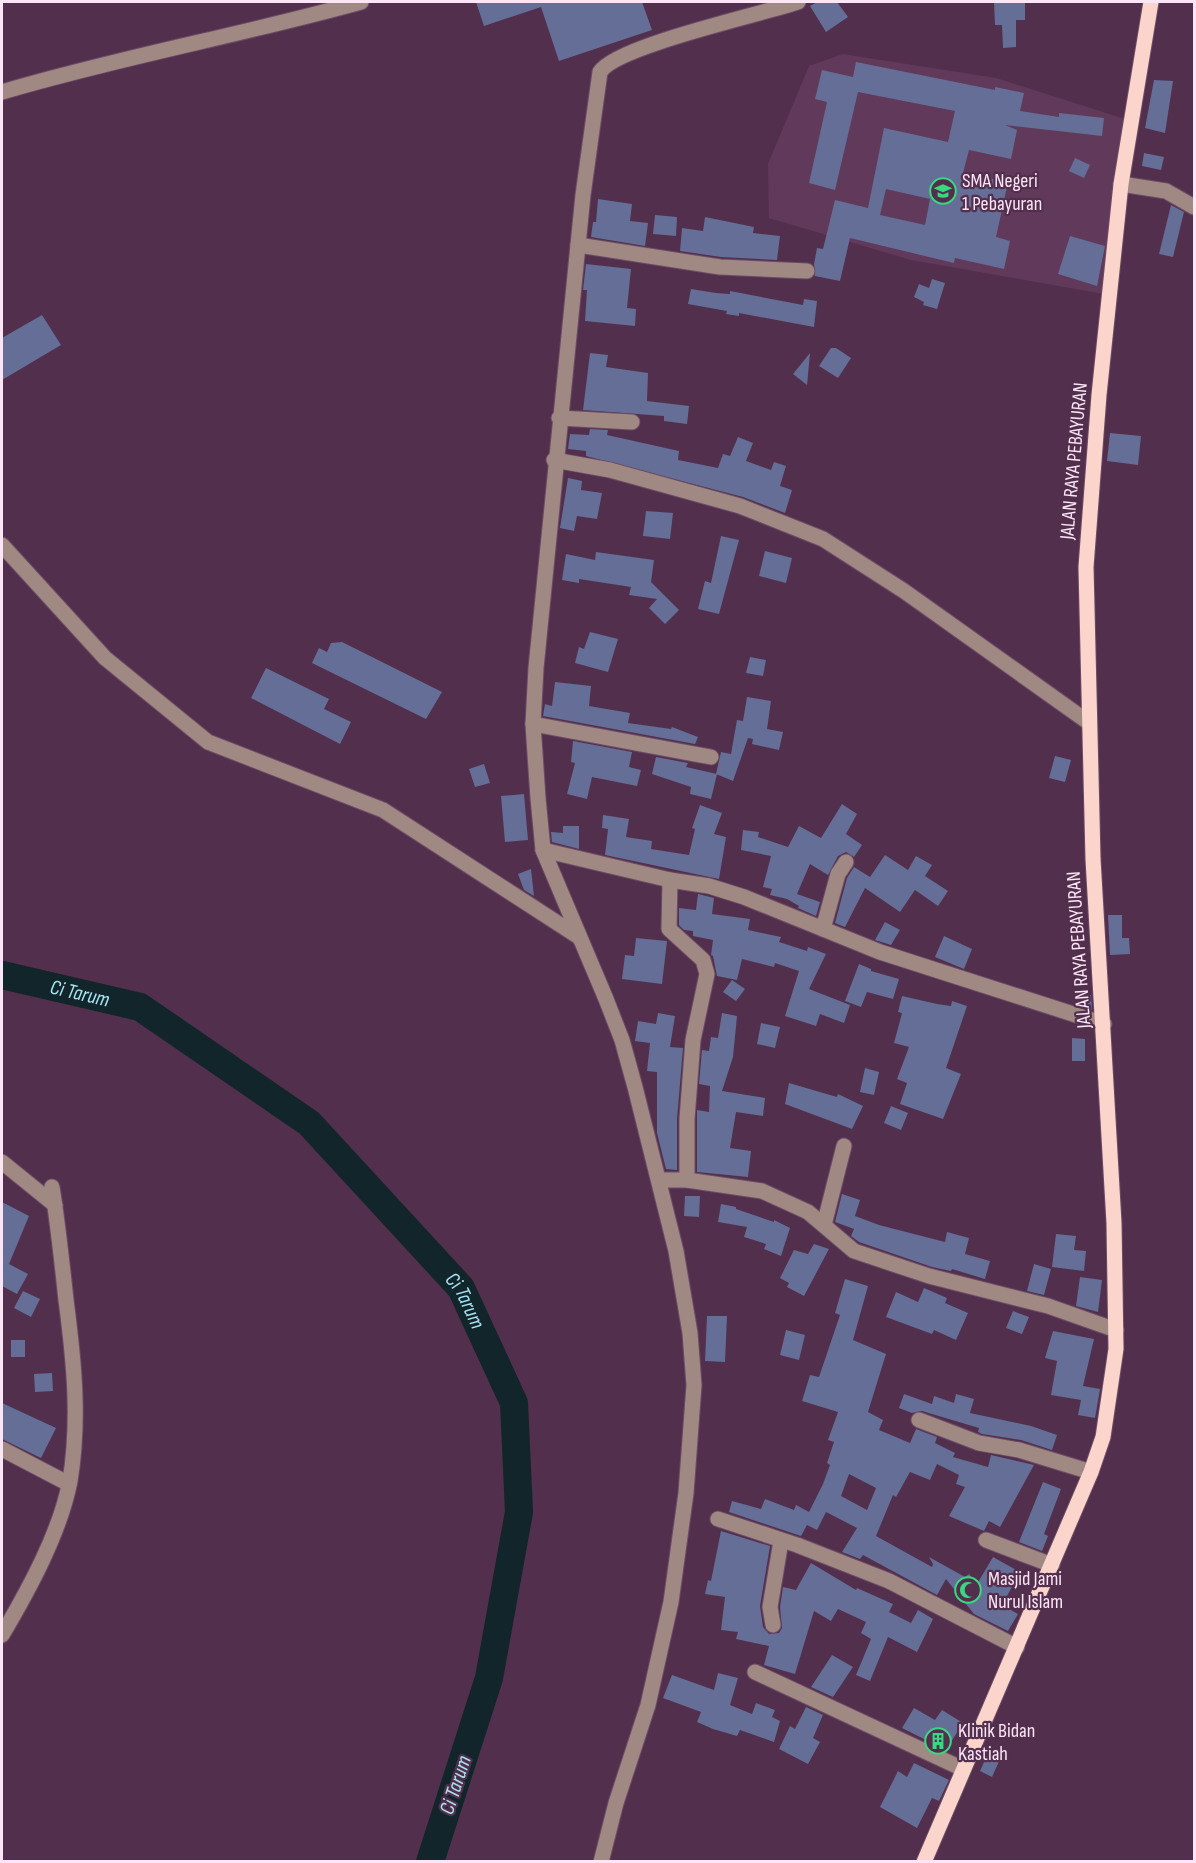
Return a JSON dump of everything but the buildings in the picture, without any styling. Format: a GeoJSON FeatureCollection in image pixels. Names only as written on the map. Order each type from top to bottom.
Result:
{"type":"FeatureCollection","features":[{"type":"Feature","properties":{"kind":"main road","name":"JALAN RAYA PEBAYURAN"},"geometry":{"type":"LineString","coordinates":[[924,1862],[1091,1472],[1103,1437],[1111,1393],[1116,1330],[1114,1223],[1093,859],[1086,567],[1090,494],[1121,184],[1151,2]]}},
{"type":"Feature","properties":{"kind":"street"},"geometry":{"type":"LineString","coordinates":[[2,92],[58,76],[193,45],[360,2]]}},
{"type":"Feature","properties":{"kind":"street"},"geometry":{"type":"LineString","coordinates":[[601,1862],[660,1657],[671,1602],[692,1438],[694,1385],[690,1333],[676,1251],[621,1040],[543,850],[533,724],[554,460],[595,91],[602,68],[614,60],[698,28],[798,2]]}},
{"type":"Feature","properties":{"kind":"street"},"geometry":{"type":"LineString","coordinates":[[1121,184],[1166,191],[1194,207]]}},
{"type":"Feature","properties":{"kind":"street"},"geometry":{"type":"LineString","coordinates":[[578,245],[720,267],[807,271]]}},
{"type":"Feature","properties":{"kind":"street"},"geometry":{"type":"LineString","coordinates":[[559,418],[632,422]]}},
{"type":"Feature","properties":{"kind":"street"},"geometry":{"type":"LineString","coordinates":[[554,460],[610,470],[740,506],[823,539],[904,591],[1088,722]]}},
{"type":"Feature","properties":{"kind":"street"},"geometry":{"type":"LineString","coordinates":[[2,545],[105,658],[208,742],[383,810],[579,937]]}},
{"type":"Feature","properties":{"kind":"street"},"geometry":{"type":"LineString","coordinates":[[533,724],[711,758]]}},
{"type":"Feature","properties":{"kind":"street"},"geometry":{"type":"LineString","coordinates":[[543,850],[640,871],[670,880],[710,886],[744,897],[880,952],[1104,1024]]}},
{"type":"Feature","properties":{"kind":"street"},"geometry":{"type":"LineString","coordinates":[[823,929],[838,874],[846,862]]}},
{"type":"Feature","properties":{"kind":"street"},"geometry":{"type":"LineString","coordinates":[[670,880],[669,929],[703,960],[707,974],[693,1040],[687,1119],[687,1179]]}},
{"type":"Feature","properties":{"kind":"street"},"geometry":{"type":"LineString","coordinates":[[824,1225],[844,1146]]}},
{"type":"Feature","properties":{"kind":"street"},"geometry":{"type":"LineString","coordinates":[[2,1162],[55,1205]]}},
{"type":"Feature","properties":{"kind":"street"},"geometry":{"type":"LineString","coordinates":[[658,1180],[687,1179],[762,1191],[808,1212],[838,1240],[854,1251],[888,1264],[1048,1306],[1116,1330]]}},
{"type":"Feature","properties":{"kind":"street"},"geometry":{"type":"LineString","coordinates":[[2,1635],[26,1594],[57,1522],[69,1484],[77,1384],[52,1186]]}},
{"type":"Feature","properties":{"kind":"street"},"geometry":{"type":"LineString","coordinates":[[919,1420],[980,1443],[1019,1450],[1091,1472]]}},
{"type":"Feature","properties":{"kind":"street"},"geometry":{"type":"LineString","coordinates":[[2,1449],[69,1484]]}},
{"type":"Feature","properties":{"kind":"street"},"geometry":{"type":"LineString","coordinates":[[718,1519],[797,1545],[889,1581],[1017,1647]]}},
{"type":"Feature","properties":{"kind":"street"},"geometry":{"type":"LineString","coordinates":[[986,1540],[1052,1565]]}},
{"type":"Feature","properties":{"kind":"street"},"geometry":{"type":"LineString","coordinates":[[773,1624],[770,1607],[781,1541]]}},
{"type":"Feature","properties":{"kind":"street"},"geometry":{"type":"LineString","coordinates":[[755,1672],[963,1769]]}},
{"type":"Feature","properties":{"kind":"shaded area","name":"SMA Negeri 1 Pebayuran"},"geometry":{"type":"Polygon","coordinates":[[[843,54],[996,78],[1125,119],[1104,294],[911,260],[769,218],[768,164],[809,66],[843,54]]]}},
{"type":"Feature","properties":{"kind":"waterway","name":"Ci Tarum"},"geometry":{"type":"LineString","coordinates":[[2,975],[140,1007],[309,1123],[461,1288],[514,1403],[519,1512],[489,1678],[430,1862]]}},
{"type":"Feature","properties":{"kind":"place","name":"SMA Negeri 1 Pebayuran"},"geometry":{"type":"Point","coordinates":[943,191]}},
{"type":"Feature","properties":{"kind":"place","name":"Masjid Jami Nurul Islam"},"geometry":{"type":"Point","coordinates":[968,1590]}},
{"type":"Feature","properties":{"kind":"place","name":"Klinik Bidan Kastiah"},"geometry":{"type":"Point","coordinates":[938,1741]}}]}
